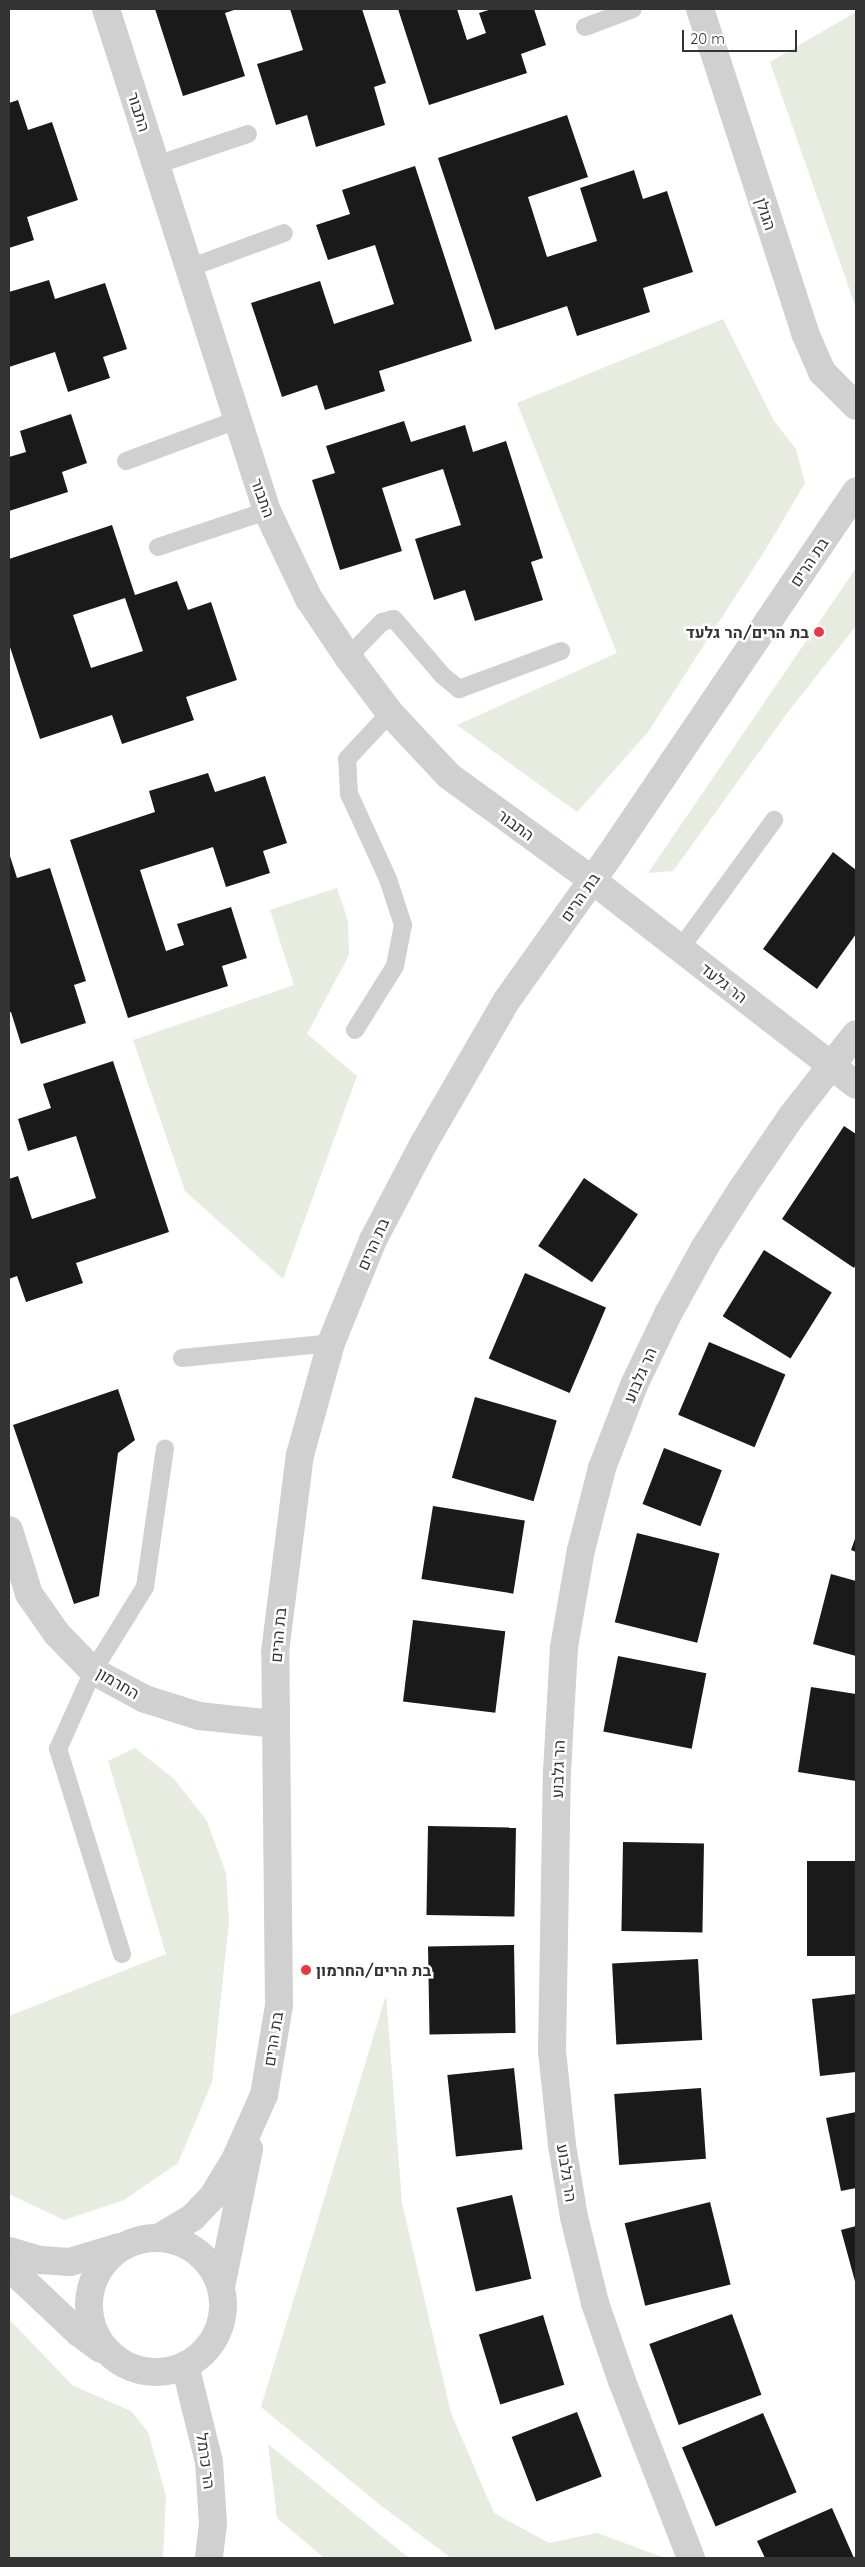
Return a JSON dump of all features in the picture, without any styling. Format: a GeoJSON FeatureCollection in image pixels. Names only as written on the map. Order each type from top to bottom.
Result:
{"type":"FeatureCollection","features":[{"type":"Feature","properties":{"kind":"street","name":"הגולן"},"geometry":{"type":"LineString","coordinates":[[700,9],[805,333],[822,372],[856,406]]}},
{"type":"Feature","properties":{"kind":"street","name":"התבור"},"geometry":{"type":"LineString","coordinates":[[103,15],[156,165],[267,511],[309,599],[348,657],[390,713],[449,776],[592,880]]}},
{"type":"Feature","properties":{"kind":"street","name":"בת הרים"},"geometry":{"type":"LineString","coordinates":[[160,2237],[193,2217],[213,2196],[235,2160],[254,2121],[264,2094],[279,2005],[275,1652],[300,1455],[331,1343],[373,1240],[424,1143],[507,1000],[592,880],[856,492]]}},
{"type":"Feature","properties":{"kind":"street","name":"הר גלעד"},"geometry":{"type":"LineString","coordinates":[[592,880],[856,1085]]}},
{"type":"Feature","properties":{"kind":"street","name":"הר גלבוע"},"geometry":{"type":"LineString","coordinates":[[691,2558],[622,2381],[595,2304],[574,2217],[562,2145],[552,2052],[557,1772],[564,1647],[581,1550],[602,1468],[634,1385],[668,1314],[705,1247],[791,1117],[856,1034]]}},
{"type":"Feature","properties":{"kind":"street","name":"החרמון"},"geometry":{"type":"LineString","coordinates":[[9,1530],[30,1594],[57,1634],[93,1670],[145,1699],[199,1716],[275,1724]]}},
{"type":"Feature","properties":{"kind":"street","name":"בת הרים"},"geometry":{"type":"LineString","coordinates":[[221,2287],[254,2121]]}},
{"type":"Feature","properties":{"kind":"street"},"geometry":{"type":"LineString","coordinates":[[9,2251],[41,2260],[70,2262],[120,2247],[139,2239],[160,2237],[180,2242],[198,2252],[212,2268],[221,2287],[223,2308],[219,2329],[208,2347],[193,2362],[174,2370],[152,2373],[131,2368],[78,2333],[9,2267]]}},
{"type":"Feature","properties":{"kind":"street"},"geometry":{"type":"LineString","coordinates":[[109,2355],[98,2340],[90,2320],[88,2298],[94,2278],[104,2260],[120,2247]]}},
{"type":"Feature","properties":{"kind":"street","name":"הר כרמל"},"geometry":{"type":"LineString","coordinates":[[185,2365],[210,2462],[213,2524],[209,2558]]}},
{"type":"Feature","properties":{"kind":"lane"},"geometry":{"type":"LineString","coordinates":[[585,26],[634,9]]}},
{"type":"Feature","properties":{"kind":"lane"},"geometry":{"type":"LineString","coordinates":[[156,165],[248,134]]}},
{"type":"Feature","properties":{"kind":"lane"},"geometry":{"type":"LineString","coordinates":[[189,268],[284,233]]}},
{"type":"Feature","properties":{"kind":"lane"},"geometry":{"type":"LineString","coordinates":[[126,461],[237,420]]}},
{"type":"Feature","properties":{"kind":"lane"},"geometry":{"type":"LineString","coordinates":[[158,547],[267,511]]}},
{"type":"Feature","properties":{"kind":"lane"},"geometry":{"type":"LineString","coordinates":[[348,657],[382,622],[394,618],[443,676],[459,689],[561,651]]}},
{"type":"Feature","properties":{"kind":"lane"},"geometry":{"type":"LineString","coordinates":[[356,1030],[395,966],[403,925],[388,879],[349,794],[347,759],[390,713]]}},
{"type":"Feature","properties":{"kind":"lane"},"geometry":{"type":"LineString","coordinates":[[680,949],[774,820]]}},
{"type":"Feature","properties":{"kind":"lane"},"geometry":{"type":"LineString","coordinates":[[182,1358],[331,1343]]}},
{"type":"Feature","properties":{"kind":"lane"},"geometry":{"type":"LineString","coordinates":[[122,1954],[58,1749],[93,1670],[145,1588],[166,1448]]}},
{"type":"Feature","properties":{"kind":"shaded area"},"geometry":{"type":"Polygon","coordinates":[[[856,12],[856,308],[770,62],[856,12]]]}},
{"type":"Feature","properties":{"kind":"shaded area"},"geometry":{"type":"Polygon","coordinates":[[[723,319],[774,421],[796,449],[805,483],[769,544],[648,732],[577,812],[457,725],[617,653],[517,403],[723,319]]]}},
{"type":"Feature","properties":{"kind":"shaded area"},"geometry":{"type":"Polygon","coordinates":[[[856,568],[856,626],[788,712],[673,871],[648,873],[856,568]]]}},
{"type":"Feature","properties":{"kind":"shaded area"},"geometry":{"type":"Polygon","coordinates":[[[337,888],[348,921],[349,955],[307,1034],[357,1076],[283,1279],[185,1191],[133,1040],[294,985],[270,910],[337,888]]]}},
{"type":"Feature","properties":{"kind":"shaded area"},"geometry":{"type":"Polygon","coordinates":[[[135,1748],[174,1779],[207,1821],[226,1873],[229,1921],[212,2082],[178,2163],[124,2200],[64,2220],[9,2194],[9,2016],[166,1954],[108,1761],[135,1748]]]}},
{"type":"Feature","properties":{"kind":"shaded area"},"geometry":{"type":"Polygon","coordinates":[[[386,1995],[402,2203],[451,2413],[494,2513],[549,2543],[597,2533],[665,2558],[451,2558],[379,2504],[261,2407],[386,1995]]]}},
{"type":"Feature","properties":{"kind":"shaded area"},"geometry":{"type":"Polygon","coordinates":[[[9,2319],[72,2385],[131,2411],[148,2432],[166,2496],[163,2558],[9,2558],[9,2319]]]}},
{"type":"Feature","properties":{"kind":"shaded area"},"geometry":{"type":"Polygon","coordinates":[[[268,2444],[409,2558],[324,2558],[277,2518],[268,2444]]]}},
{"type":"Feature","properties":{"kind":"building"},"geometry":{"type":"Polygon","coordinates":[[[155,9],[237,9],[225,13],[245,76],[183,96],[155,9]]]}},
{"type":"Feature","properties":{"kind":"building"},"geometry":{"type":"Polygon","coordinates":[[[290,9],[362,9],[386,83],[374,87],[385,125],[316,147],[307,115],[276,125],[257,64],[303,50],[290,9]]]}},
{"type":"Feature","properties":{"kind":"building"},"geometry":{"type":"Polygon","coordinates":[[[398,9],[457,9],[467,40],[486,33],[479,13],[492,9],[534,9],[546,45],[521,54],[527,73],[429,105],[398,9]]]}},
{"type":"Feature","properties":{"kind":"building"},"geometry":{"type":"Polygon","coordinates":[[[18,100],[28,130],[52,122],[78,200],[27,217],[34,240],[9,248],[9,103],[18,100]]]}},
{"type":"Feature","properties":{"kind":"building"},"geometry":{"type":"Polygon","coordinates":[[[567,115],[588,177],[528,197],[547,257],[597,241],[580,188],[634,170],[643,199],[667,191],[693,272],[643,288],[650,312],[577,336],[567,306],[495,330],[438,158],[567,115]]]}},
{"type":"Feature","properties":{"kind":"building"},"geometry":{"type":"Polygon","coordinates":[[[415,166],[472,341],[379,371],[385,391],[325,410],[317,385],[282,397],[251,303],[320,281],[334,324],[394,304],[375,245],[328,260],[316,225],[350,214],[342,190],[415,166]]]}},
{"type":"Feature","properties":{"kind":"building"},"geometry":{"type":"Polygon","coordinates":[[[49,280],[55,299],[105,283],[127,349],[103,357],[110,378],[68,392],[55,352],[9,367],[9,292],[49,280]]]}},
{"type":"Feature","properties":{"kind":"building"},"geometry":{"type":"Polygon","coordinates":[[[71,414],[87,463],[62,472],[68,492],[9,511],[9,457],[26,452],[20,431],[71,414]]]}},
{"type":"Feature","properties":{"kind":"building"},"geometry":{"type":"Polygon","coordinates":[[[404,421],[411,442],[465,425],[473,452],[506,441],[543,558],[531,562],[543,600],[475,621],[465,590],[434,600],[415,539],[461,525],[443,469],[382,488],[402,551],[340,570],[312,480],[335,473],[326,446],[404,421]]]}},
{"type":"Feature","properties":{"kind":"building"},"geometry":{"type":"Polygon","coordinates":[[[112,525],[135,595],[177,581],[188,610],[211,602],[237,680],[186,697],[194,720],[122,744],[112,715],[40,739],[9,644],[9,559],[112,525]],[[125,598],[73,615],[91,668],[143,651],[125,598]]]}},
{"type":"Feature","properties":{"kind":"building"},"geometry":{"type":"Polygon","coordinates":[[[208,773],[215,792],[265,776],[287,843],[263,851],[270,873],[226,887],[213,847],[140,870],[166,951],[184,945],[177,924],[231,907],[247,958],[222,966],[228,986],[128,1018],[70,840],[155,812],[149,791],[208,773]]]}},
{"type":"Feature","properties":{"kind":"building"},"geometry":{"type":"Polygon","coordinates":[[[833,852],[856,870],[856,934],[817,989],[763,949],[833,852]]]}},
{"type":"Feature","properties":{"kind":"building"},"geometry":{"type":"Polygon","coordinates":[[[9,853],[17,878],[50,868],[86,981],[74,985],[86,1023],[21,1044],[11,1012],[9,1013],[9,853]]]}},
{"type":"Feature","properties":{"kind":"building"},"geometry":{"type":"Polygon","coordinates":[[[113,1061],[169,1232],[76,1263],[83,1283],[26,1302],[17,1276],[9,1279],[9,1179],[18,1176],[32,1219],[96,1198],[76,1136],[28,1151],[18,1119],[51,1108],[43,1084],[113,1061]]]}},
{"type":"Feature","properties":{"kind":"building"},"geometry":{"type":"Polygon","coordinates":[[[844,1126],[856,1134],[856,1264],[854,1268],[782,1219],[844,1126]]]}},
{"type":"Feature","properties":{"kind":"building"},"geometry":{"type":"Polygon","coordinates":[[[584,1178],[638,1214],[592,1282],[538,1246],[584,1178]]]}},
{"type":"Feature","properties":{"kind":"building"},"geometry":{"type":"Polygon","coordinates":[[[764,1250],[832,1292],[791,1359],[723,1316],[764,1250]]]}},
{"type":"Feature","properties":{"kind":"building"},"geometry":{"type":"Polygon","coordinates":[[[525,1273],[606,1307],[570,1393],[489,1359],[525,1273]]]}},
{"type":"Feature","properties":{"kind":"building"},"geometry":{"type":"Polygon","coordinates":[[[709,1342],[785,1374],[755,1447],[678,1415],[709,1342]]]}},
{"type":"Feature","properties":{"kind":"building"},"geometry":{"type":"Polygon","coordinates":[[[118,1389],[135,1440],[118,1453],[99,1596],[74,1604],[13,1425],[118,1389]]]}},
{"type":"Feature","properties":{"kind":"building"},"geometry":{"type":"Polygon","coordinates":[[[475,1397],[557,1420],[534,1501],[452,1478],[475,1397]]]}},
{"type":"Feature","properties":{"kind":"building"},"geometry":{"type":"Polygon","coordinates":[[[664,1448],[722,1470],[700,1526],[642,1504],[664,1448]]]}},
{"type":"Feature","properties":{"kind":"building"},"geometry":{"type":"Polygon","coordinates":[[[433,1506],[525,1521],[513,1594],[421,1579],[433,1506]]]}},
{"type":"Feature","properties":{"kind":"building"},"geometry":{"type":"Polygon","coordinates":[[[637,1533],[719,1554],[697,1643],[615,1622],[637,1533]]]}},
{"type":"Feature","properties":{"kind":"building"},"geometry":{"type":"Polygon","coordinates":[[[856,1536],[856,1552],[851,1550],[856,1536]]]}},
{"type":"Feature","properties":{"kind":"building"},"geometry":{"type":"Polygon","coordinates":[[[831,1574],[856,1581],[856,1656],[813,1644],[831,1574]]]}},
{"type":"Feature","properties":{"kind":"building"},"geometry":{"type":"Polygon","coordinates":[[[413,1620],[505,1631],[495,1713],[403,1701],[413,1620]]]}},
{"type":"Feature","properties":{"kind":"building"},"geometry":{"type":"Polygon","coordinates":[[[618,1656],[706,1673],[692,1749],[603,1732],[618,1656]]]}},
{"type":"Feature","properties":{"kind":"building"},"geometry":{"type":"Polygon","coordinates":[[[811,1687],[856,1694],[856,1781],[798,1772],[811,1687]]]}},
{"type":"Feature","properties":{"kind":"building"},"geometry":{"type":"Polygon","coordinates":[[[428,1826],[516,1828],[514,1917],[426,1915],[428,1826]]]}},
{"type":"Feature","properties":{"kind":"building"},"geometry":{"type":"Polygon","coordinates":[[[623,1842],[704,1843],[702,1932],[621,1931],[623,1842]]]}},
{"type":"Feature","properties":{"kind":"building"},"geometry":{"type":"Polygon","coordinates":[[[807,1861],[856,1861],[856,1956],[807,1956],[807,1861]]]}},
{"type":"Feature","properties":{"kind":"building"},"geometry":{"type":"Polygon","coordinates":[[[514,1945],[516,2033],[430,2034],[428,1947],[514,1945]]]}},
{"type":"Feature","properties":{"kind":"building"},"geometry":{"type":"Polygon","coordinates":[[[698,1959],[702,2040],[616,2044],[612,1964],[698,1959]]]}},
{"type":"Feature","properties":{"kind":"building"},"geometry":{"type":"Polygon","coordinates":[[[856,1994],[856,2072],[820,2076],[812,1999],[856,1994]]]}},
{"type":"Feature","properties":{"kind":"building"},"geometry":{"type":"Polygon","coordinates":[[[514,2068],[523,2150],[456,2157],[447,2075],[514,2068]]]}},
{"type":"Feature","properties":{"kind":"building"},"geometry":{"type":"Polygon","coordinates":[[[701,2088],[706,2159],[619,2165],[614,2094],[701,2088]]]}},
{"type":"Feature","properties":{"kind":"building"},"geometry":{"type":"Polygon","coordinates":[[[856,2112],[856,2188],[841,2191],[826,2118],[856,2112]]]}},
{"type":"Feature","properties":{"kind":"building"},"geometry":{"type":"Polygon","coordinates":[[[512,2195],[531,2279],[476,2292],[456,2208],[512,2195]]]}},
{"type":"Feature","properties":{"kind":"building"},"geometry":{"type":"Polygon","coordinates":[[[710,2202],[731,2284],[645,2306],[625,2223],[710,2202]]]}},
{"type":"Feature","properties":{"kind":"building"},"geometry":{"type":"Polygon","coordinates":[[[856,2226],[856,2285],[841,2230],[856,2226]]]}},
{"type":"Feature","properties":{"kind":"building"},"geometry":{"type":"Polygon","coordinates":[[[732,2314],[761,2395],[679,2425],[649,2344],[732,2314]]]}},
{"type":"Feature","properties":{"kind":"building"},"geometry":{"type":"Polygon","coordinates":[[[543,2315],[564,2385],[500,2404],[479,2335],[543,2315]]]}},
{"type":"Feature","properties":{"kind":"building"},"geometry":{"type":"Polygon","coordinates":[[[577,2412],[602,2476],[536,2502],[512,2437],[577,2412]]]}},
{"type":"Feature","properties":{"kind":"building"},"geometry":{"type":"Polygon","coordinates":[[[763,2413],[797,2492],[716,2527],[682,2447],[763,2413]]]}},
{"type":"Feature","properties":{"kind":"building"},"geometry":{"type":"Polygon","coordinates":[[[832,2508],[854,2558],[765,2558],[757,2541],[832,2508]]]}},
{"type":"Feature","properties":{"kind":"place","name":"בת הרים/הר גלעד"},"geometry":{"type":"Point","coordinates":[819,632]}},
{"type":"Feature","properties":{"kind":"place","name":"בת הרים/החרמון"},"geometry":{"type":"Point","coordinates":[306,1970]}}]}
